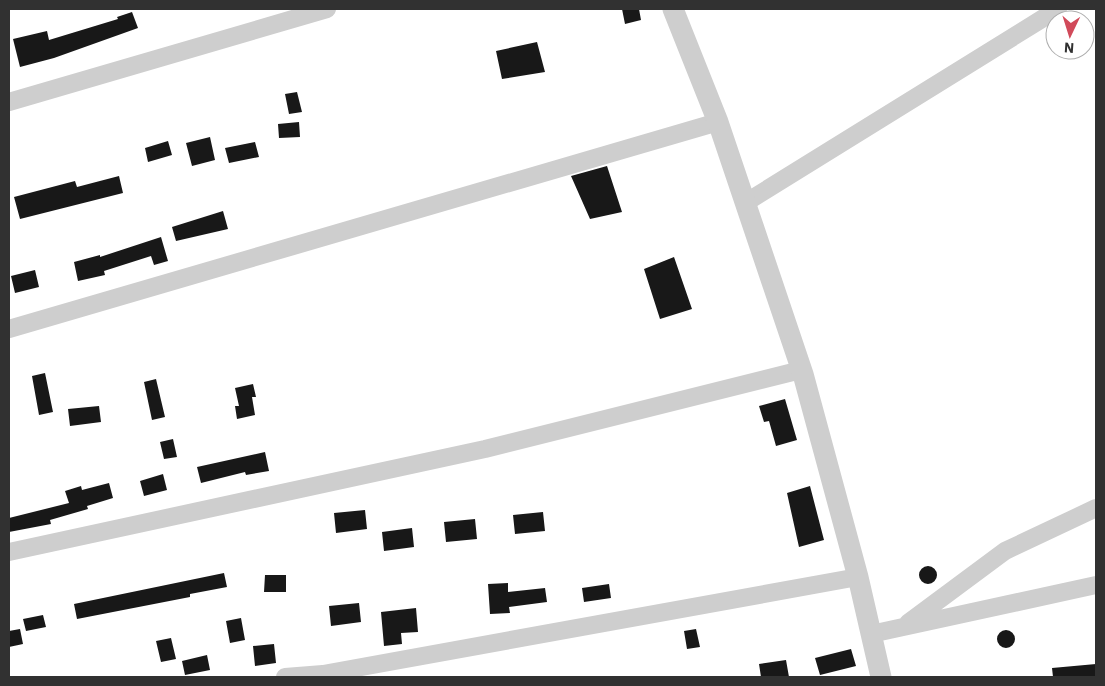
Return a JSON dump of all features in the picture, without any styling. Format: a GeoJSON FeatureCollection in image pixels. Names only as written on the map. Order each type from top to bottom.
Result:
{"type":"FeatureCollection","features":[{"type":"Feature","properties":{"kind":"street"},"geometry":{"type":"LineString","coordinates":[[9,102],[327,9]]}},
{"type":"Feature","properties":{"kind":"street"},"geometry":{"type":"LineString","coordinates":[[673,9],[718,122],[801,370],[858,577],[881,677]]}},
{"type":"Feature","properties":{"kind":"street"},"geometry":{"type":"LineString","coordinates":[[745,202],[1058,9]]}},
{"type":"Feature","properties":{"kind":"street"},"geometry":{"type":"LineString","coordinates":[[9,329],[718,122]]}},
{"type":"Feature","properties":{"kind":"street"},"geometry":{"type":"LineString","coordinates":[[9,552],[485,449],[801,370]]}},
{"type":"Feature","properties":{"kind":"street"},"geometry":{"type":"LineString","coordinates":[[902,627],[1005,551],[1096,508]]}},
{"type":"Feature","properties":{"kind":"street"},"geometry":{"type":"LineString","coordinates":[[285,677],[323,674],[858,577]]}},
{"type":"Feature","properties":{"kind":"street"},"geometry":{"type":"LineString","coordinates":[[871,634],[1096,586]]}},
{"type":"Feature","properties":{"kind":"building"},"geometry":{"type":"Polygon","coordinates":[[[622,9],[639,9],[641,20],[625,24],[622,9]]]}},
{"type":"Feature","properties":{"kind":"building"},"geometry":{"type":"Polygon","coordinates":[[[132,12],[138,28],[54,58],[20,67],[13,39],[47,31],[49,40],[118,19],[117,17],[132,12]]]}},
{"type":"Feature","properties":{"kind":"building"},"geometry":{"type":"Polygon","coordinates":[[[537,42],[545,72],[502,79],[496,51],[537,42]]]}},
{"type":"Feature","properties":{"kind":"building"},"geometry":{"type":"Polygon","coordinates":[[[297,92],[302,112],[289,114],[285,94],[297,92]]]}},
{"type":"Feature","properties":{"kind":"building"},"geometry":{"type":"Polygon","coordinates":[[[299,122],[300,137],[279,138],[278,124],[299,122]]]}},
{"type":"Feature","properties":{"kind":"building"},"geometry":{"type":"Polygon","coordinates":[[[210,137],[215,160],[192,166],[186,143],[210,137]]]}},
{"type":"Feature","properties":{"kind":"building"},"geometry":{"type":"Polygon","coordinates":[[[168,141],[172,155],[148,162],[145,148],[168,141]]]}},
{"type":"Feature","properties":{"kind":"building"},"geometry":{"type":"Polygon","coordinates":[[[255,142],[259,157],[229,163],[225,148],[255,142]]]}},
{"type":"Feature","properties":{"kind":"building"},"geometry":{"type":"Polygon","coordinates":[[[607,166],[622,212],[590,219],[571,176],[607,166]]]}},
{"type":"Feature","properties":{"kind":"building"},"geometry":{"type":"Polygon","coordinates":[[[119,176],[123,193],[20,219],[14,197],[75,181],[77,187],[119,176]]]}},
{"type":"Feature","properties":{"kind":"building"},"geometry":{"type":"Polygon","coordinates":[[[223,211],[228,229],[176,241],[172,227],[223,211]]]}},
{"type":"Feature","properties":{"kind":"building"},"geometry":{"type":"Polygon","coordinates":[[[161,237],[168,261],[154,265],[151,256],[104,271],[105,275],[78,281],[74,262],[100,255],[100,257],[161,237]]]}},
{"type":"Feature","properties":{"kind":"building"},"geometry":{"type":"Polygon","coordinates":[[[674,257],[692,309],[660,319],[644,269],[674,257]]]}},
{"type":"Feature","properties":{"kind":"building"},"geometry":{"type":"Polygon","coordinates":[[[35,270],[39,287],[15,293],[11,276],[35,270]]]}},
{"type":"Feature","properties":{"kind":"building"},"geometry":{"type":"Polygon","coordinates":[[[45,373],[53,412],[39,415],[32,376],[45,373]]]}},
{"type":"Feature","properties":{"kind":"building"},"geometry":{"type":"Polygon","coordinates":[[[156,379],[165,417],[152,420],[144,382],[156,379]]]}},
{"type":"Feature","properties":{"kind":"building"},"geometry":{"type":"Polygon","coordinates":[[[253,384],[256,397],[252,397],[255,415],[237,419],[235,406],[239,406],[235,388],[253,384]]]}},
{"type":"Feature","properties":{"kind":"building"},"geometry":{"type":"Polygon","coordinates":[[[785,399],[797,440],[776,446],[769,421],[764,422],[759,406],[785,399]]]}},
{"type":"Feature","properties":{"kind":"building"},"geometry":{"type":"Polygon","coordinates":[[[99,406],[101,422],[70,426],[68,409],[99,406]]]}},
{"type":"Feature","properties":{"kind":"building"},"geometry":{"type":"Polygon","coordinates":[[[173,439],[177,457],[164,459],[160,442],[173,439]]]}},
{"type":"Feature","properties":{"kind":"building"},"geometry":{"type":"Polygon","coordinates":[[[265,452],[269,471],[246,475],[245,472],[201,483],[197,467],[265,452]]]}},
{"type":"Feature","properties":{"kind":"building"},"geometry":{"type":"Polygon","coordinates":[[[163,474],[167,490],[144,496],[140,481],[163,474]]]}},
{"type":"Feature","properties":{"kind":"building"},"geometry":{"type":"Polygon","coordinates":[[[109,483],[113,498],[87,506],[88,509],[50,520],[51,524],[9,532],[9,518],[69,503],[65,491],[81,486],[82,490],[109,483]]]}},
{"type":"Feature","properties":{"kind":"building"},"geometry":{"type":"Polygon","coordinates":[[[810,486],[824,540],[799,547],[787,493],[810,486]]]}},
{"type":"Feature","properties":{"kind":"building"},"geometry":{"type":"Polygon","coordinates":[[[365,510],[367,529],[336,533],[334,513],[365,510]]]}},
{"type":"Feature","properties":{"kind":"building"},"geometry":{"type":"Polygon","coordinates":[[[543,512],[545,531],[515,534],[513,515],[543,512]]]}},
{"type":"Feature","properties":{"kind":"building"},"geometry":{"type":"Polygon","coordinates":[[[475,519],[477,539],[446,542],[444,522],[475,519]]]}},
{"type":"Feature","properties":{"kind":"building"},"geometry":{"type":"Polygon","coordinates":[[[412,528],[414,547],[384,551],[382,532],[412,528]]]}},
{"type":"Feature","properties":{"kind":"building"},"geometry":{"type":"Polygon","coordinates":[[[924,566],[932,566],[937,571],[935,582],[924,584],[919,579],[919,571],[924,566]]]}},
{"type":"Feature","properties":{"kind":"building"},"geometry":{"type":"Polygon","coordinates":[[[224,573],[227,587],[190,594],[190,597],[77,619],[74,604],[224,573]]]}},
{"type":"Feature","properties":{"kind":"building"},"geometry":{"type":"Polygon","coordinates":[[[265,575],[286,575],[286,592],[264,592],[265,575]]]}},
{"type":"Feature","properties":{"kind":"building"},"geometry":{"type":"Polygon","coordinates":[[[508,583],[508,592],[545,588],[547,602],[509,607],[510,613],[490,614],[488,584],[508,583]]]}},
{"type":"Feature","properties":{"kind":"building"},"geometry":{"type":"Polygon","coordinates":[[[609,584],[611,598],[584,602],[582,588],[609,584]]]}},
{"type":"Feature","properties":{"kind":"building"},"geometry":{"type":"Polygon","coordinates":[[[359,603],[361,622],[331,626],[329,606],[359,603]]]}},
{"type":"Feature","properties":{"kind":"building"},"geometry":{"type":"Polygon","coordinates":[[[416,608],[418,632],[401,633],[402,644],[384,646],[381,612],[416,608]]]}},
{"type":"Feature","properties":{"kind":"building"},"geometry":{"type":"Polygon","coordinates":[[[43,615],[46,627],[26,631],[23,619],[43,615]]]}},
{"type":"Feature","properties":{"kind":"building"},"geometry":{"type":"Polygon","coordinates":[[[241,618],[245,640],[230,643],[226,621],[241,618]]]}},
{"type":"Feature","properties":{"kind":"building"},"geometry":{"type":"Polygon","coordinates":[[[20,629],[23,644],[9,647],[9,631],[20,629]]]}},
{"type":"Feature","properties":{"kind":"building"},"geometry":{"type":"Polygon","coordinates":[[[696,629],[700,647],[687,649],[684,631],[696,629]]]}},
{"type":"Feature","properties":{"kind":"building"},"geometry":{"type":"Polygon","coordinates":[[[1002,630],[1010,630],[1015,635],[1013,646],[1002,648],[997,643],[997,635],[1002,630]]]}},
{"type":"Feature","properties":{"kind":"building"},"geometry":{"type":"Polygon","coordinates":[[[171,638],[176,659],[161,662],[156,641],[171,638]]]}},
{"type":"Feature","properties":{"kind":"building"},"geometry":{"type":"Polygon","coordinates":[[[274,644],[276,663],[255,666],[253,646],[274,644]]]}},
{"type":"Feature","properties":{"kind":"building"},"geometry":{"type":"Polygon","coordinates":[[[851,649],[856,666],[820,675],[815,658],[851,649]]]}},
{"type":"Feature","properties":{"kind":"building"},"geometry":{"type":"Polygon","coordinates":[[[207,655],[210,670],[185,675],[182,661],[207,655]]]}},
{"type":"Feature","properties":{"kind":"building"},"geometry":{"type":"Polygon","coordinates":[[[786,660],[789,677],[761,677],[759,664],[786,660]]]}},
{"type":"Feature","properties":{"kind":"building"},"geometry":{"type":"Polygon","coordinates":[[[1096,664],[1096,677],[1053,677],[1052,668],[1096,664]]]}}]}
